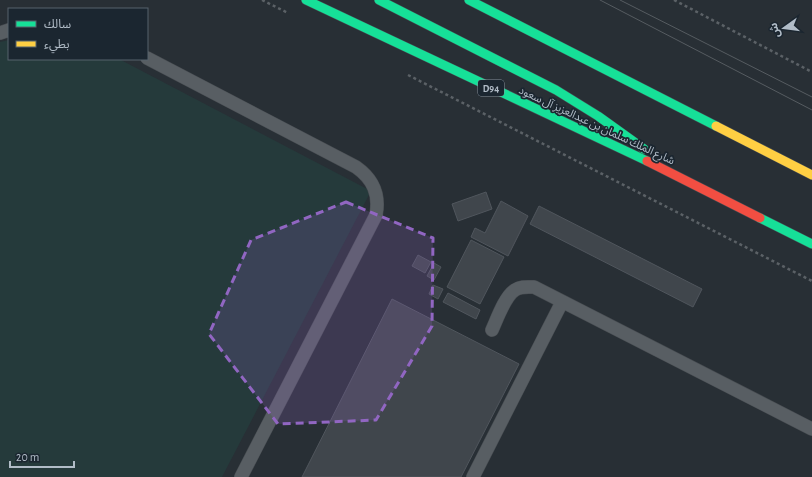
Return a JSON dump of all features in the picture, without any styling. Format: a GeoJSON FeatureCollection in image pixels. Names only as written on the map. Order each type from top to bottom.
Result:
{"type":"FeatureCollection","features":[{"type":"Feature","properties":{"kind":"main road","name":"شارع الملك سلمان بن عبدالعزيز آل سعود"},"geometry":{"type":"LineString","coordinates":[[306,0],[676,175],[812,244]]}},
{"type":"Feature","properties":{"kind":"main road"},"geometry":{"type":"LineString","coordinates":[[379,0],[556,90],[598,116],[638,144],[676,175]]}},
{"type":"Feature","properties":{"kind":"main road"},"geometry":{"type":"LineString","coordinates":[[469,0],[812,175]]}},
{"type":"Feature","properties":{"kind":"lane"},"geometry":{"type":"LineString","coordinates":[[148,59],[356,167],[364,173],[375,188],[377,197],[376,215],[241,477]]}},
{"type":"Feature","properties":{"kind":"lane"},"geometry":{"type":"LineString","coordinates":[[492,330],[509,296],[515,290],[523,286],[534,287],[812,429]]}},
{"type":"Feature","properties":{"kind":"lane"},"geometry":{"type":"LineString","coordinates":[[473,477],[562,302]]}},
{"type":"Feature","properties":{"kind":"path"},"geometry":{"type":"LineString","coordinates":[[262,0],[293,16]]}},
{"type":"Feature","properties":{"kind":"path"},"geometry":{"type":"LineString","coordinates":[[674,0],[812,72]]}},
{"type":"Feature","properties":{"kind":"path"},"geometry":{"type":"LineString","coordinates":[[407,74],[812,281]]}},
{"type":"Feature","properties":{"kind":"highlighted area"},"geometry":{"type":"Polygon","coordinates":[[[346,202],[433,238],[432,326],[376,420],[278,424],[209,334],[251,240],[346,202]]]}},
{"type":"Feature","properties":{"kind":"green space"},"geometry":{"type":"Polygon","coordinates":[[[8,40],[8,60],[121,60],[371,191],[222,477],[0,477],[0,42],[8,40]]]}},
{"type":"Feature","properties":{"kind":"building"},"geometry":{"type":"Polygon","coordinates":[[[486,192],[492,209],[458,221],[452,204],[486,192]]]}},
{"type":"Feature","properties":{"kind":"building"},"geometry":{"type":"Polygon","coordinates":[[[501,201],[528,216],[508,256],[471,237],[475,228],[485,233],[501,201]]]}},
{"type":"Feature","properties":{"kind":"building"},"geometry":{"type":"Polygon","coordinates":[[[539,206],[702,289],[693,307],[530,224],[539,206]]]}},
{"type":"Feature","properties":{"kind":"building"},"geometry":{"type":"Polygon","coordinates":[[[471,240],[504,257],[480,304],[447,287],[471,240]]]}},
{"type":"Feature","properties":{"kind":"building"},"geometry":{"type":"Polygon","coordinates":[[[418,255],[431,262],[425,273],[412,266],[418,255]]]}},
{"type":"Feature","properties":{"kind":"building"},"geometry":{"type":"Polygon","coordinates":[[[434,263],[441,267],[434,280],[427,276],[434,263]]]}},
{"type":"Feature","properties":{"kind":"building"},"geometry":{"type":"Polygon","coordinates":[[[433,285],[443,289],[438,299],[429,294],[433,285]]]}},
{"type":"Feature","properties":{"kind":"building"},"geometry":{"type":"Polygon","coordinates":[[[448,293],[480,310],[476,319],[443,302],[448,293]]]}},
{"type":"Feature","properties":{"kind":"building"},"geometry":{"type":"Polygon","coordinates":[[[392,299],[519,364],[461,477],[302,477],[392,299]]]}},
{"type":"Feature","properties":{"kind":"tram line"},"geometry":{"type":"LineString","coordinates":[[600,0],[812,110]]}},
{"type":"Feature","properties":{"kind":"tram line"},"geometry":{"type":"LineString","coordinates":[[620,0],[812,97]]}},
{"type":"Feature","properties":{"kind":"traffic: fast"},"geometry":{"type":"LineString","coordinates":[[306,0],[647,161]]}},
{"type":"Feature","properties":{"kind":"traffic: fast"},"geometry":{"type":"LineString","coordinates":[[379,0],[556,90],[598,116],[644,149]]}},
{"type":"Feature","properties":{"kind":"traffic: fast"},"geometry":{"type":"LineString","coordinates":[[469,0],[716,126]]}},
{"type":"Feature","properties":{"kind":"traffic: fast"},"geometry":{"type":"LineString","coordinates":[[760,218],[812,244]]}},
{"type":"Feature","properties":{"kind":"traffic: slow"},"geometry":{"type":"LineString","coordinates":[[716,126],[812,175]]}},
{"type":"Feature","properties":{"kind":"traffic: jam"},"geometry":{"type":"LineString","coordinates":[[647,161],[760,218]]}}]}
